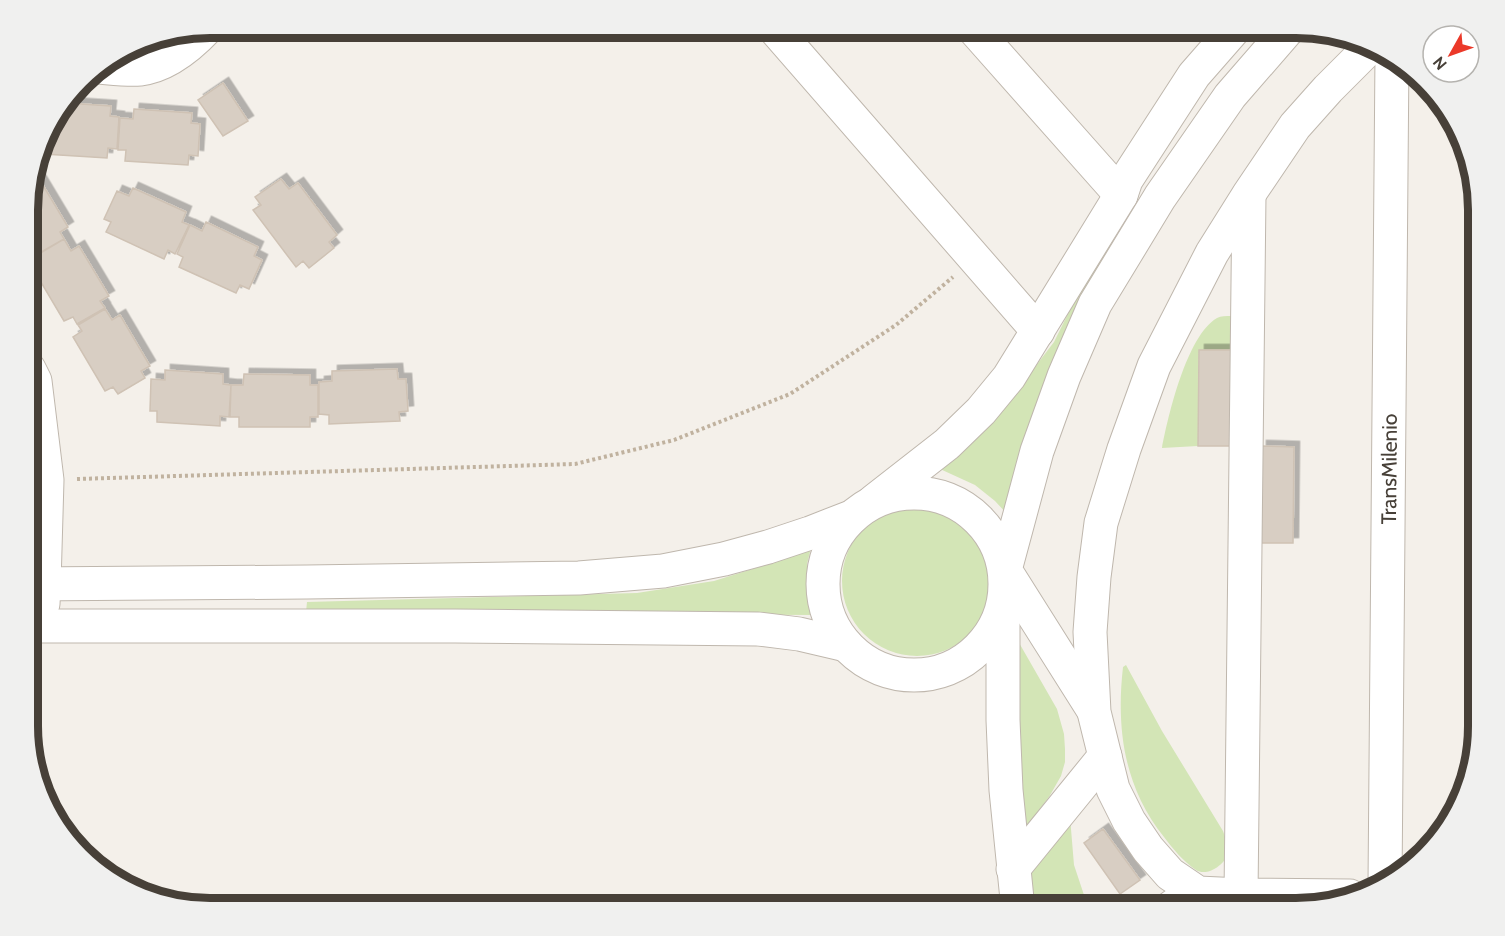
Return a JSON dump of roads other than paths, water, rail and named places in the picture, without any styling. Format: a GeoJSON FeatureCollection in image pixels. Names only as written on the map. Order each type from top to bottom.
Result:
{"type":"FeatureCollection","features":[{"type":"Feature","properties":{"kind":"street"},"geometry":{"type":"LineString","coordinates":[[113,68],[141,69],[167,61],[205,38]]}},
{"type":"Feature","properties":{"kind":"street"},"geometry":{"type":"LineString","coordinates":[[783,38],[1038,331]]}},
{"type":"Feature","properties":{"kind":"street"},"geometry":{"type":"LineString","coordinates":[[982,38],[1121,195]]}},
{"type":"Feature","properties":{"kind":"street"},"geometry":{"type":"LineString","coordinates":[[1003,609],[992,634],[974,655],[951,669],[924,676],[897,675],[858,657],[846,645],[830,621],[823,594],[824,566],[834,539],[862,509],[947,444],[981,411],[1009,377],[1121,195],[1126,180],[1194,75],[1226,38]]}},
{"type":"Feature","properties":{"kind":"street"},"geometry":{"type":"LineString","coordinates":[[1017,898],[1002,720],[1003,609],[1005,570],[1037,451],[1064,376],[1095,304],[1160,197],[1230,96],[1280,38]]}},
{"type":"Feature","properties":{"kind":"street"},"geometry":{"type":"LineString","coordinates":[[1221,898],[1198,893],[1170,874],[1148,849],[1129,821],[1113,789],[1094,712],[1090,632],[1101,523],[1124,449],[1154,366],[1212,253],[1295,126],[1365,52]]}},
{"type":"Feature","properties":{"kind":"street","name":"TransMilenio"},"geometry":{"type":"LineString","coordinates":[[1385,872],[1392,68]]}},
{"type":"Feature","properties":{"kind":"street"},"geometry":{"type":"LineString","coordinates":[[1239,898],[1249,194]]}},
{"type":"Feature","properties":{"kind":"street"},"geometry":{"type":"LineString","coordinates":[[38,406],[47,480],[38,565]]}},
{"type":"Feature","properties":{"kind":"street"},"geometry":{"type":"LineString","coordinates":[[38,584],[579,578],[663,572],[724,559],[810,534],[901,493],[929,494],[956,503],[979,519],[996,542],[1005,570],[1094,712]]}},
{"type":"Feature","properties":{"kind":"street"},"geometry":{"type":"LineString","coordinates":[[38,626],[758,629],[799,634],[846,645]]}},
{"type":"Feature","properties":{"kind":"street"},"geometry":{"type":"LineString","coordinates":[[1013,869],[1105,756]]}},
{"type":"Feature","properties":{"kind":"street"},"geometry":{"type":"LineString","coordinates":[[1186,898],[1198,893]]}}]}
